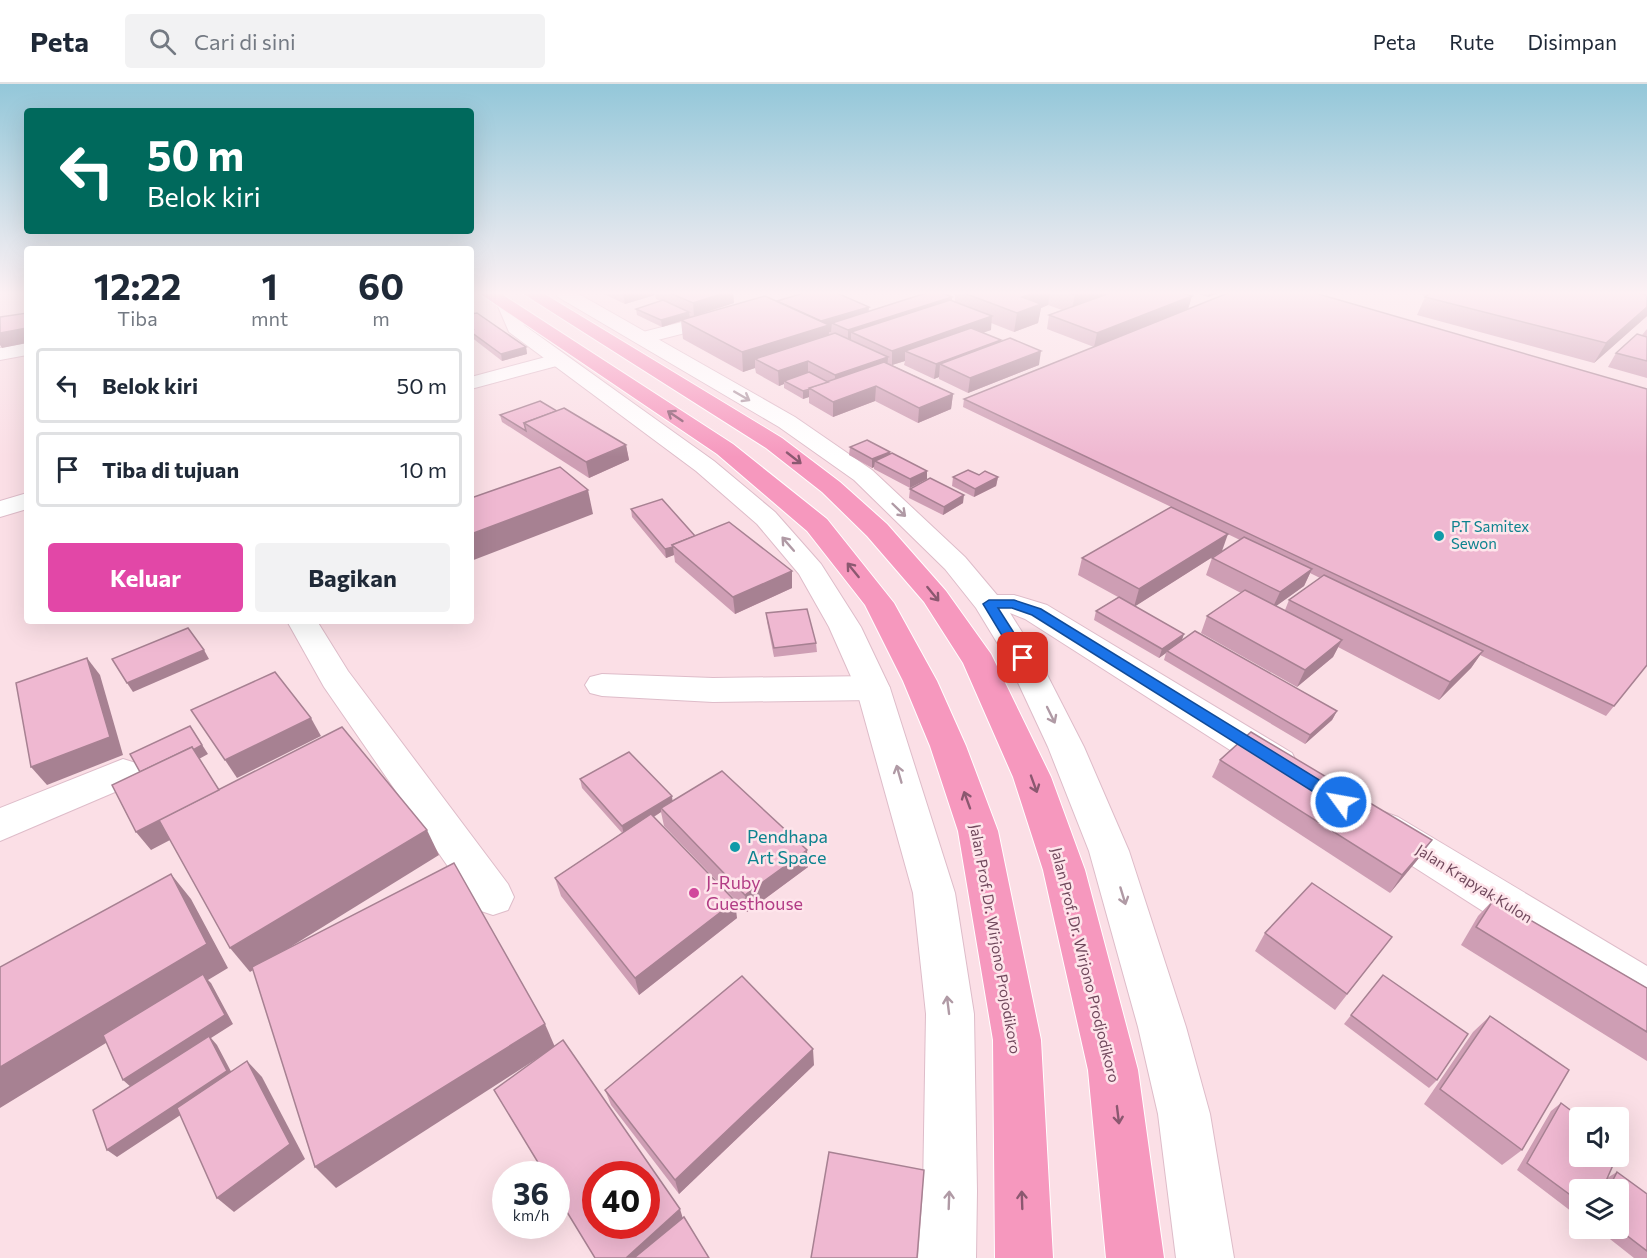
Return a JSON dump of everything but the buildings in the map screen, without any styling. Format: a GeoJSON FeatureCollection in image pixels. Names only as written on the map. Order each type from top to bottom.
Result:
{"type":"FeatureCollection","features":[{"type":"Feature","properties":{"kind":"highway","name":"Jalan Prof. Dr. Wirjono Projodikoro"},"geometry":{"type":"LineString","coordinates":[[581,348],[725,449],[817,525],[879,603],[920,681],[948,746],[978,831],[1017,1040],[1024,1258]]}},
{"type":"Feature","properties":{"kind":"highway","name":"Jalan Prof. Dr. Wirjono Prodjodikoro"},"geometry":{"type":"LineString","coordinates":[[601,348],[774,443],[831,487],[877,530],[935,597],[979,662],[1032,777],[1064,870],[1113,1070],[1135,1258]]}},
{"type":"Feature","properties":{"kind":"street"},"geometry":{"type":"LineString","coordinates":[[541,348],[705,466],[766,518],[811,570],[846,627],[873,688],[934,893],[950,1014],[950,1191],[947,1258]]}},
{"type":"Feature","properties":{"kind":"street"},"geometry":{"type":"LineString","coordinates":[[659,348],[787,422],[863,476],[955,563],[989,604],[1023,658],[1066,747],[1109,851],[1162,1027],[1184,1114],[1205,1258]]}},
{"type":"Feature","properties":{"kind":"street"},"geometry":{"type":"LineString","coordinates":[[0,354],[24,350]]}},
{"type":"Feature","properties":{"kind":"street"},"geometry":{"type":"LineString","coordinates":[[474,382],[557,360]]}},
{"type":"Feature","properties":{"kind":"street"},"geometry":{"type":"LineString","coordinates":[[0,508],[24,502]]}},
{"type":"Feature","properties":{"kind":"street"},"geometry":{"type":"LineString","coordinates":[[989,604],[1014,604],[1036,612],[1311,783]]}},
{"type":"Feature","properties":{"kind":"street"},"geometry":{"type":"LineString","coordinates":[[304,624],[336,679],[493,897]]}},
{"type":"Feature","properties":{"kind":"street"},"geometry":{"type":"LineString","coordinates":[[602,685],[724,690],[873,688]]}},
{"type":"Feature","properties":{"kind":"street"},"geometry":{"type":"LineString","coordinates":[[0,825],[123,773]]}},
{"type":"Feature","properties":{"kind":"street","name":"Jalan Krapyak Kulon"},"geometry":{"type":"LineString","coordinates":[[1352,808],[1647,991]]}},
{"type":"Feature","properties":{"kind":"place","name":"P.T Samitex Sewon"},"geometry":{"type":"Point","coordinates":[1439,536]}},
{"type":"Feature","properties":{"kind":"place","name":"Pendhapa Art Space"},"geometry":{"type":"Point","coordinates":[735,847]}},
{"type":"Feature","properties":{"kind":"place","name":"J-Ruby Guesthouse"},"geometry":{"type":"Point","coordinates":[694,893]}},
{"type":"Feature","properties":{"kind":"route"},"geometry":{"type":"LineString","coordinates":[[1023,658],[989,604],[1014,604],[1036,612],[1341,802]]}}]}
